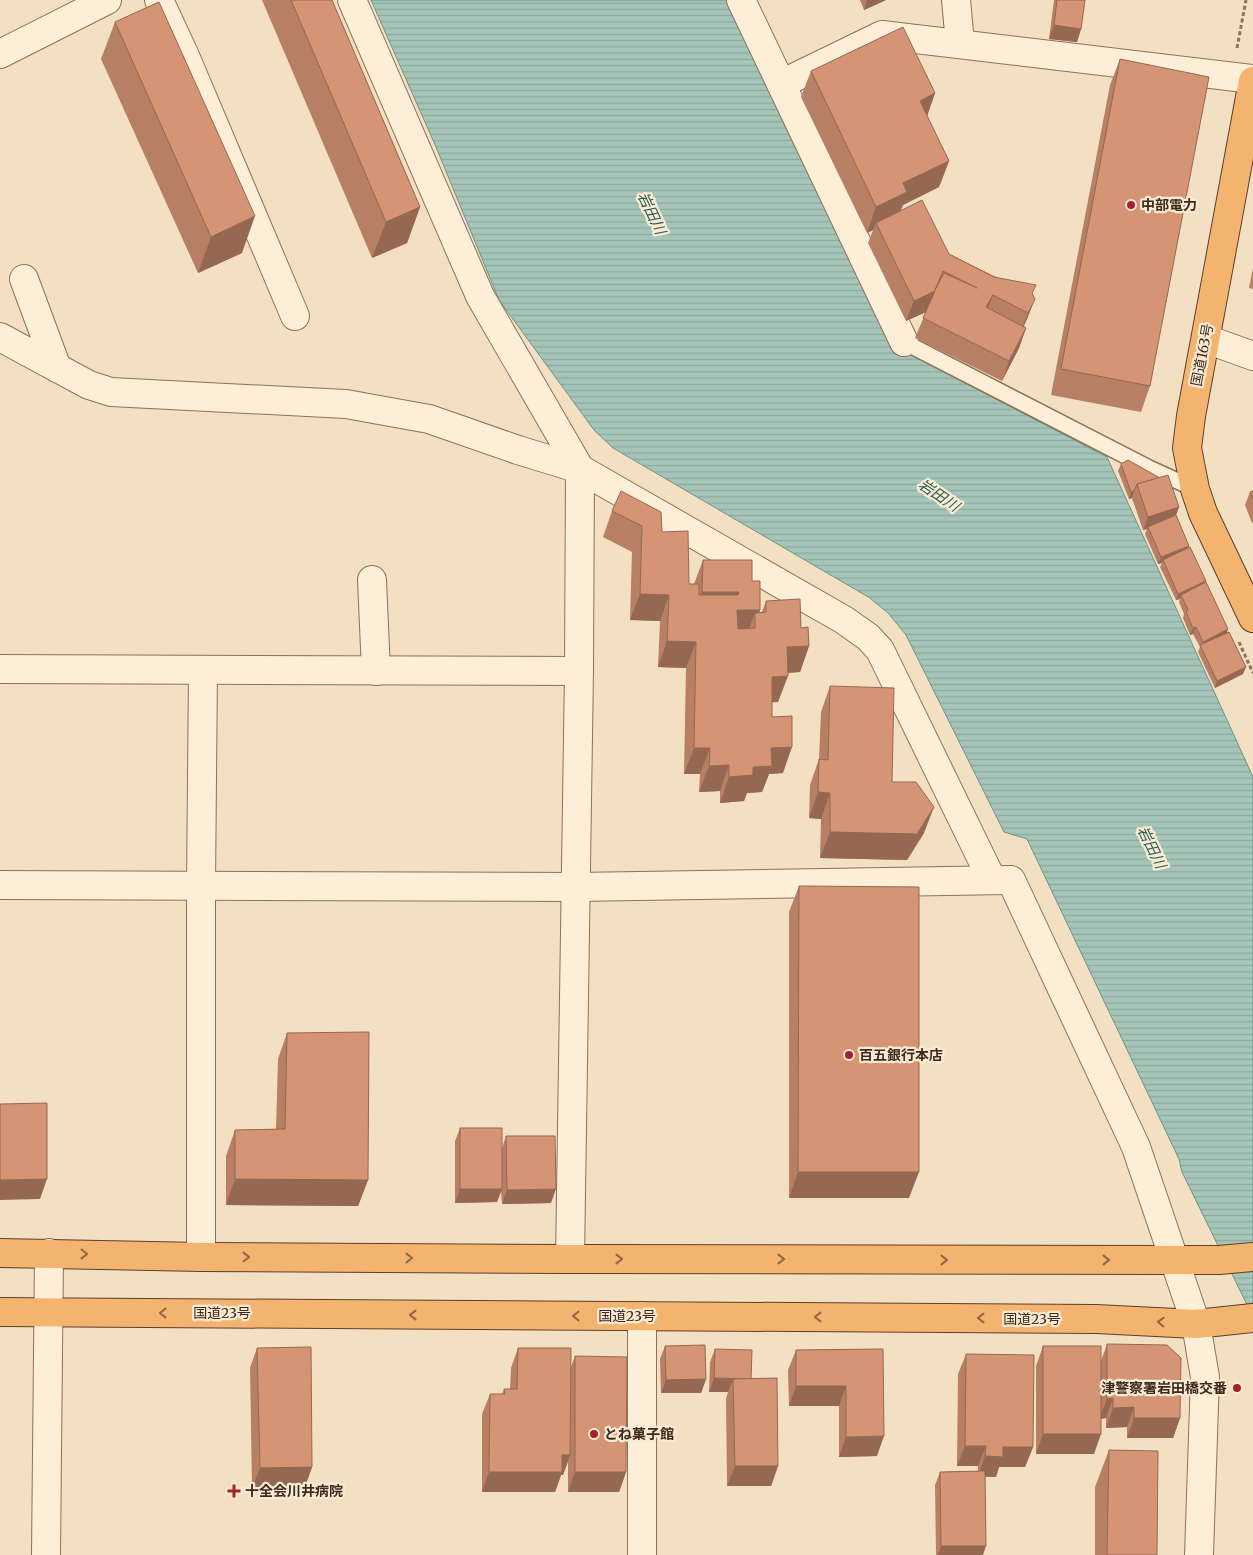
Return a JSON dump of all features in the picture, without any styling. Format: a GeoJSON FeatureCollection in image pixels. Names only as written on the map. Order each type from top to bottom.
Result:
{"type":"FeatureCollection","features":[{"type":"Feature","properties":{"kind":"highway","name":"国道163号"},"geometry":{"type":"LineString","coordinates":[[1253,80],[1191,416],[1187,448],[1195,489],[1204,513],[1253,618]]}},
{"type":"Feature","properties":{"kind":"highway"},"geometry":{"type":"LineString","coordinates":[[0,1253],[201,1257],[570,1259],[1219,1260],[1253,1257]]}},
{"type":"Feature","properties":{"kind":"highway","name":"国道23号"},"geometry":{"type":"LineString","coordinates":[[0,1312],[1096,1319],[1196,1324],[1240,1319]]}},
{"type":"Feature","properties":{"kind":"street"},"geometry":{"type":"LineString","coordinates":[[0,54],[107,0]]}},
{"type":"Feature","properties":{"kind":"street"},"geometry":{"type":"LineString","coordinates":[[159,0],[185,56],[295,316]]}},
{"type":"Feature","properties":{"kind":"street"},"geometry":{"type":"LineString","coordinates":[[352,0],[480,296],[580,469],[579,671],[570,1259]]}},
{"type":"Feature","properties":{"kind":"street"},"geometry":{"type":"LineString","coordinates":[[741,0],[904,342]]}},
{"type":"Feature","properties":{"kind":"street"},"geometry":{"type":"LineString","coordinates":[[956,0],[960,43]]}},
{"type":"Feature","properties":{"kind":"street"},"geometry":{"type":"LineString","coordinates":[[781,84],[882,34],[1253,80]]}},
{"type":"Feature","properties":{"kind":"street"},"geometry":{"type":"LineString","coordinates":[[24,279],[57,368]]}},
{"type":"Feature","properties":{"kind":"street"},"geometry":{"type":"LineString","coordinates":[[0,337],[89,385],[111,392],[346,404],[429,419],[580,469],[844,620],[868,637],[880,650],[1002,880],[1136,1147],[1196,1324],[1204,1377],[1198,1555]]}},
{"type":"Feature","properties":{"kind":"street"},"geometry":{"type":"LineString","coordinates":[[1206,339],[1253,356]]}},
{"type":"Feature","properties":{"kind":"street"},"geometry":{"type":"LineString","coordinates":[[372,580],[376,670]]}},
{"type":"Feature","properties":{"kind":"street"},"geometry":{"type":"LineString","coordinates":[[0,669],[579,671]]}},
{"type":"Feature","properties":{"kind":"street"},"geometry":{"type":"LineString","coordinates":[[201,1257],[203,670]]}},
{"type":"Feature","properties":{"kind":"street"},"geometry":{"type":"LineString","coordinates":[[0,886],[576,888],[1002,880]]}},
{"type":"Feature","properties":{"kind":"street"},"geometry":{"type":"LineString","coordinates":[[46,1555],[49,1253]]}},
{"type":"Feature","properties":{"kind":"street"},"geometry":{"type":"LineString","coordinates":[[642,1316],[642,1555]]}},
{"type":"Feature","properties":{"kind":"lane"},"geometry":{"type":"LineString","coordinates":[[904,342],[1149,468],[1195,489]]}},
{"type":"Feature","properties":{"kind":"water","name":"岩田川"},"geometry":{"type":"Polygon","coordinates":[[[371,0],[729,0],[896,347],[1107,457],[1253,777],[1253,1317],[1182,1172],[1179,1159],[1027,839],[1004,832],[906,635],[889,614],[870,598],[613,448],[594,430],[499,300],[436,147],[371,0]]]}},
{"type":"Feature","properties":{"kind":"building"},"geometry":{"type":"Polygon","coordinates":[[[291,0],[332,0],[420,207],[386,222],[291,0]]]}},
{"type":"Feature","properties":{"kind":"building"},"geometry":{"type":"Polygon","coordinates":[[[1057,0],[1085,0],[1081,29],[1054,25],[1057,0]]]}},
{"type":"Feature","properties":{"kind":"building"},"geometry":{"type":"Polygon","coordinates":[[[159,2],[255,216],[211,237],[115,22],[159,2]]]}},
{"type":"Feature","properties":{"kind":"building"},"geometry":{"type":"Polygon","coordinates":[[[903,27],[935,93],[920,101],[949,161],[903,183],[907,192],[876,207],[811,71],[903,27]]]}},
{"type":"Feature","properties":{"kind":"building"},"geometry":{"type":"Polygon","coordinates":[[[1120,59],[1209,77],[1150,386],[1061,369],[1120,59]]]}},
{"type":"Feature","properties":{"kind":"building"},"geometry":{"type":"Polygon","coordinates":[[[922,200],[949,254],[994,277],[1036,285],[1032,293],[1035,299],[1028,313],[993,295],[986,307],[1026,328],[1009,361],[923,318],[935,291],[914,301],[876,223],[922,200]],[[943,271],[935,290],[944,273],[977,288],[943,271]]]}},
{"type":"Feature","properties":{"kind":"building"},"geometry":{"type":"Polygon","coordinates":[[[1128,460],[1160,478],[1137,484],[1134,491],[1131,492],[1121,464],[1128,460]]]}},
{"type":"Feature","properties":{"kind":"building"},"geometry":{"type":"Polygon","coordinates":[[[1168,475],[1179,507],[1148,517],[1137,484],[1168,475]]]}},
{"type":"Feature","properties":{"kind":"building"},"geometry":{"type":"Polygon","coordinates":[[[621,491],[661,512],[662,532],[688,531],[689,584],[699,584],[699,595],[738,595],[739,592],[702,592],[703,560],[752,560],[752,581],[760,581],[760,610],[737,610],[738,629],[755,628],[755,613],[766,612],[766,601],[800,599],[801,628],[808,627],[809,646],[787,647],[788,676],[772,677],[772,717],[792,716],[792,747],[771,748],[772,766],[753,767],[753,775],[729,777],[729,765],[709,766],[710,748],[694,748],[696,642],[667,641],[669,595],[640,594],[642,526],[612,511],[621,491]]]}},
{"type":"Feature","properties":{"kind":"building"},"geometry":{"type":"Polygon","coordinates":[[[1176,515],[1189,546],[1161,557],[1148,527],[1176,515]]]}},
{"type":"Feature","properties":{"kind":"building"},"geometry":{"type":"Polygon","coordinates":[[[1190,547],[1206,581],[1178,594],[1163,560],[1190,547]]]}},
{"type":"Feature","properties":{"kind":"building"},"geometry":{"type":"Polygon","coordinates":[[[1206,582],[1228,629],[1203,642],[1196,627],[1193,628],[1181,595],[1206,582]]]}},
{"type":"Feature","properties":{"kind":"building"},"geometry":{"type":"Polygon","coordinates":[[[1229,632],[1246,667],[1217,681],[1200,645],[1229,632]]]}},
{"type":"Feature","properties":{"kind":"building"},"geometry":{"type":"Polygon","coordinates":[[[830,686],[894,688],[892,782],[916,782],[934,807],[917,834],[830,832],[830,793],[818,792],[819,759],[828,760],[830,686]]]}},
{"type":"Feature","properties":{"kind":"building","name":"百五銀行本店"},"geometry":{"type":"Polygon","coordinates":[[[799,886],[919,887],[919,1172],[798,1172],[799,886]]]}},
{"type":"Feature","properties":{"kind":"building"},"geometry":{"type":"Polygon","coordinates":[[[369,1032],[368,1180],[235,1179],[235,1130],[285,1129],[287,1033],[369,1032]]]}},
{"type":"Feature","properties":{"kind":"building"},"geometry":{"type":"Polygon","coordinates":[[[47,1103],[47,1179],[0,1180],[0,1104],[47,1103]]]}},
{"type":"Feature","properties":{"kind":"building"},"geometry":{"type":"Polygon","coordinates":[[[460,1128],[502,1128],[502,1189],[460,1189],[460,1128]]]}},
{"type":"Feature","properties":{"kind":"building"},"geometry":{"type":"Polygon","coordinates":[[[506,1136],[555,1136],[556,1189],[507,1190],[506,1136]]]}},
{"type":"Feature","properties":{"kind":"building"},"geometry":{"type":"Polygon","coordinates":[[[1107,1344],[1167,1345],[1181,1358],[1180,1418],[1134,1418],[1134,1407],[1113,1408],[1113,1398],[1107,1399],[1107,1344]]]}},
{"type":"Feature","properties":{"kind":"building"},"geometry":{"type":"Polygon","coordinates":[[[705,1345],[706,1379],[666,1380],[665,1346],[705,1345]]]}},
{"type":"Feature","properties":{"kind":"building"},"geometry":{"type":"Polygon","coordinates":[[[1043,1346],[1101,1346],[1101,1434],[1043,1434],[1043,1346]]]}},
{"type":"Feature","properties":{"kind":"building"},"geometry":{"type":"Polygon","coordinates":[[[311,1347],[312,1467],[260,1468],[257,1348],[311,1347]]]}},
{"type":"Feature","properties":{"kind":"building"},"geometry":{"type":"Polygon","coordinates":[[[518,1348],[571,1348],[570,1455],[562,1455],[562,1472],[489,1472],[490,1394],[505,1394],[504,1389],[517,1389],[518,1348]]]}},
{"type":"Feature","properties":{"kind":"building"},"geometry":{"type":"Polygon","coordinates":[[[715,1349],[752,1350],[751,1379],[714,1378],[715,1349]]]}},
{"type":"Feature","properties":{"kind":"building"},"geometry":{"type":"Polygon","coordinates":[[[883,1349],[884,1436],[846,1437],[846,1386],[796,1386],[796,1350],[883,1349]]]}},
{"type":"Feature","properties":{"kind":"building"},"geometry":{"type":"Polygon","coordinates":[[[966,1354],[1034,1355],[1033,1447],[1003,1447],[1003,1457],[985,1456],[986,1446],[965,1446],[966,1354]]]}},
{"type":"Feature","properties":{"kind":"building","name":"とね菓子館"},"geometry":{"type":"Polygon","coordinates":[[[575,1356],[627,1357],[626,1472],[575,1472],[575,1356]]]}},
{"type":"Feature","properties":{"kind":"building"},"geometry":{"type":"Polygon","coordinates":[[[777,1378],[778,1466],[735,1466],[733,1379],[777,1378]]]}},
{"type":"Feature","properties":{"kind":"building"},"geometry":{"type":"Polygon","coordinates":[[[1109,1450],[1158,1451],[1157,1555],[1107,1555],[1109,1450]]]}},
{"type":"Feature","properties":{"kind":"building"},"geometry":{"type":"Polygon","coordinates":[[[985,1471],[986,1546],[941,1546],[940,1472],[985,1471]]]}},
{"type":"Feature","properties":{"kind":"place","name":"中部電力"},"geometry":{"type":"Point","coordinates":[1131,205]}},
{"type":"Feature","properties":{"kind":"place","name":"百五銀行本店"},"geometry":{"type":"Point","coordinates":[849,1055]}},
{"type":"Feature","properties":{"kind":"place","name":"津警察署岩田橋交番"},"geometry":{"type":"Point","coordinates":[1237,1388]}},
{"type":"Feature","properties":{"kind":"place","name":"とね菓子館"},"geometry":{"type":"Point","coordinates":[594,1434]}},
{"type":"Feature","properties":{"kind":"place","name":"十全会川井病院"},"geometry":{"type":"Point","coordinates":[234,1491]}}]}
